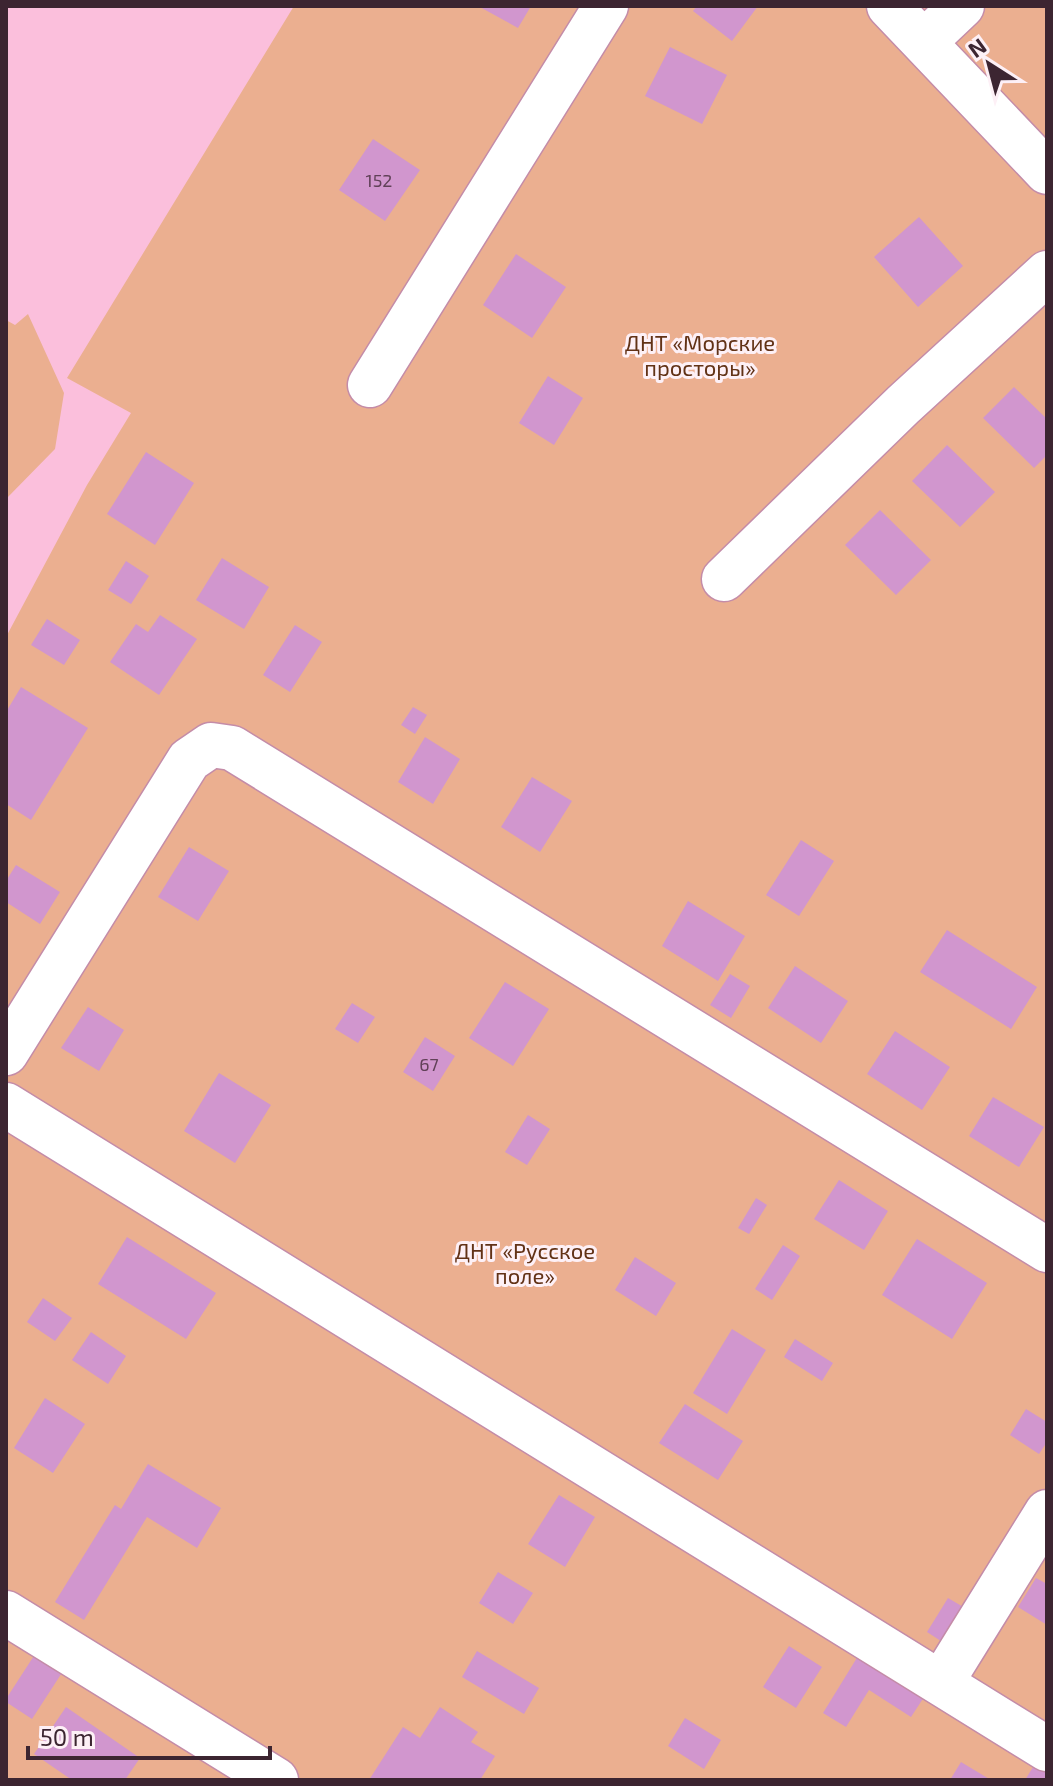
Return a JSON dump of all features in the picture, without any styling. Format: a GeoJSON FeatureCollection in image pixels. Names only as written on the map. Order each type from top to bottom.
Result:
{"type":"FeatureCollection","features":[{"type":"Feature","properties":{"kind":"street"},"geometry":{"type":"LineString","coordinates":[[370,385],[606,6]]}},
{"type":"Feature","properties":{"kind":"street"},"geometry":{"type":"LineString","coordinates":[[889,6],[1047,172]]}},
{"type":"Feature","properties":{"kind":"street"},"geometry":{"type":"LineString","coordinates":[[924,42],[962,6]]}},
{"type":"Feature","properties":{"kind":"street"},"geometry":{"type":"LineString","coordinates":[[724,579],[903,405],[1047,273]]}},
{"type":"Feature","properties":{"kind":"street"},"geometry":{"type":"LineString","coordinates":[[6,1053],[189,760],[211,745],[232,748],[1047,1250]]}},
{"type":"Feature","properties":{"kind":"street"},"geometry":{"type":"LineString","coordinates":[[6,1105],[1047,1749]]}},
{"type":"Feature","properties":{"kind":"street"},"geometry":{"type":"LineString","coordinates":[[941,1683],[1047,1512]]}},
{"type":"Feature","properties":{"kind":"street"},"geometry":{"type":"LineString","coordinates":[[6,1613],[276,1780]]}},
{"type":"Feature","properties":{"kind":"green space","name":"ДНТ «Русское поле»"},"geometry":{"type":"Polygon","coordinates":[[[294,6],[1047,6],[1047,1780],[6,1780],[6,637],[87,485],[131,413],[67,378],[294,6]]]}},
{"type":"Feature","properties":{"kind":"green space"},"geometry":{"type":"Polygon","coordinates":[[[28,314],[64,393],[55,449],[6,499],[6,320],[15,325],[28,314]]]}},
{"type":"Feature","properties":{"kind":"building"},"geometry":{"type":"Polygon","coordinates":[[[478,6],[531,6],[518,28],[478,6]]]}},
{"type":"Feature","properties":{"kind":"building"},"geometry":{"type":"Polygon","coordinates":[[[697,6],[758,6],[732,41],[693,11],[697,6]]]}},
{"type":"Feature","properties":{"kind":"building"},"geometry":{"type":"Polygon","coordinates":[[[670,47],[727,75],[702,124],[645,96],[670,47]]]}},
{"type":"Feature","properties":{"kind":"building"},"geometry":{"type":"Polygon","coordinates":[[[373,139],[420,170],[385,221],[339,190],[373,139]]]}},
{"type":"Feature","properties":{"kind":"building"},"geometry":{"type":"Polygon","coordinates":[[[919,217],[963,266],[918,307],[874,257],[919,217]]]}},
{"type":"Feature","properties":{"kind":"building"},"geometry":{"type":"Polygon","coordinates":[[[516,254],[566,287],[532,338],[483,305],[516,254]]]}},
{"type":"Feature","properties":{"kind":"building"},"geometry":{"type":"Polygon","coordinates":[[[548,376],[583,398],[554,445],[519,423],[548,376]]]}},
{"type":"Feature","properties":{"kind":"building"},"geometry":{"type":"Polygon","coordinates":[[[1014,387],[1047,419],[1047,455],[1034,468],[983,418],[1014,387]]]}},
{"type":"Feature","properties":{"kind":"building"},"geometry":{"type":"Polygon","coordinates":[[[947,445],[995,492],[960,527],[912,481],[947,445]]]}},
{"type":"Feature","properties":{"kind":"building"},"geometry":{"type":"Polygon","coordinates":[[[146,452],[194,483],[155,545],[107,514],[146,452]]]}},
{"type":"Feature","properties":{"kind":"building"},"geometry":{"type":"Polygon","coordinates":[[[880,510],[931,560],[896,595],[845,545],[880,510]]]}},
{"type":"Feature","properties":{"kind":"building"},"geometry":{"type":"Polygon","coordinates":[[[222,558],[269,587],[244,629],[196,600],[222,558]]]}},
{"type":"Feature","properties":{"kind":"building"},"geometry":{"type":"Polygon","coordinates":[[[126,561],[149,576],[131,604],[108,590],[126,561]]]}},
{"type":"Feature","properties":{"kind":"building"},"geometry":{"type":"Polygon","coordinates":[[[160,615],[197,639],[159,695],[110,662],[136,624],[148,632],[160,615]]]}},
{"type":"Feature","properties":{"kind":"building"},"geometry":{"type":"Polygon","coordinates":[[[47,619],[80,640],[64,665],[31,645],[47,619]]]}},
{"type":"Feature","properties":{"kind":"building"},"geometry":{"type":"Polygon","coordinates":[[[295,625],[322,642],[290,692],[263,675],[295,625]]]}},
{"type":"Feature","properties":{"kind":"building"},"geometry":{"type":"Polygon","coordinates":[[[21,687],[88,728],[31,820],[6,804],[6,712],[21,687]]]}},
{"type":"Feature","properties":{"kind":"building"},"geometry":{"type":"Polygon","coordinates":[[[413,707],[427,715],[415,734],[401,725],[413,707]]]}},
{"type":"Feature","properties":{"kind":"building"},"geometry":{"type":"Polygon","coordinates":[[[425,737],[460,759],[433,804],[398,782],[425,737]]]}},
{"type":"Feature","properties":{"kind":"building"},"geometry":{"type":"Polygon","coordinates":[[[532,777],[572,801],[540,852],[501,827],[532,777]]]}},
{"type":"Feature","properties":{"kind":"building"},"geometry":{"type":"Polygon","coordinates":[[[801,840],[834,861],[799,916],[766,895],[801,840]]]}},
{"type":"Feature","properties":{"kind":"building"},"geometry":{"type":"Polygon","coordinates":[[[189,847],[229,871],[198,921],[158,897],[189,847]]]}},
{"type":"Feature","properties":{"kind":"building"},"geometry":{"type":"Polygon","coordinates":[[[16,865],[60,892],[40,924],[6,902],[6,881],[16,865]]]}},
{"type":"Feature","properties":{"kind":"building"},"geometry":{"type":"Polygon","coordinates":[[[688,901],[745,936],[718,981],[662,946],[688,901]]]}},
{"type":"Feature","properties":{"kind":"building"},"geometry":{"type":"Polygon","coordinates":[[[947,930],[1037,987],[1011,1029],[920,972],[947,930]]]}},
{"type":"Feature","properties":{"kind":"building"},"geometry":{"type":"Polygon","coordinates":[[[795,966],[848,1001],[821,1043],[768,1008],[795,966]]]}},
{"type":"Feature","properties":{"kind":"building"},"geometry":{"type":"Polygon","coordinates":[[[730,974],[750,986],[731,1018],[710,1005],[730,974]]]}},
{"type":"Feature","properties":{"kind":"building"},"geometry":{"type":"Polygon","coordinates":[[[505,982],[549,1009],[513,1066],[469,1038],[505,982]]]}},
{"type":"Feature","properties":{"kind":"building"},"geometry":{"type":"Polygon","coordinates":[[[352,1003],[375,1017],[358,1043],[335,1029],[352,1003]]]}},
{"type":"Feature","properties":{"kind":"building"},"geometry":{"type":"Polygon","coordinates":[[[88,1007],[124,1030],[99,1071],[61,1048],[88,1007]]]}},
{"type":"Feature","properties":{"kind":"building"},"geometry":{"type":"Polygon","coordinates":[[[895,1031],[950,1067],[922,1110],[867,1074],[895,1031]]]}},
{"type":"Feature","properties":{"kind":"building"},"geometry":{"type":"Polygon","coordinates":[[[425,1037],[455,1056],[433,1091],[403,1072],[425,1037]]]}},
{"type":"Feature","properties":{"kind":"building"},"geometry":{"type":"Polygon","coordinates":[[[219,1073],[271,1105],[235,1163],[184,1131],[219,1073]]]}},
{"type":"Feature","properties":{"kind":"building"},"geometry":{"type":"Polygon","coordinates":[[[993,1097],[1044,1127],[1019,1167],[969,1136],[993,1097]]]}},
{"type":"Feature","properties":{"kind":"building"},"geometry":{"type":"Polygon","coordinates":[[[528,1115],[550,1129],[527,1165],[505,1152],[528,1115]]]}},
{"type":"Feature","properties":{"kind":"building"},"geometry":{"type":"Polygon","coordinates":[[[839,1180],[888,1211],[864,1250],[814,1219],[839,1180]]]}},
{"type":"Feature","properties":{"kind":"building"},"geometry":{"type":"Polygon","coordinates":[[[756,1198],[767,1205],[749,1234],[738,1228],[756,1198]]]}},
{"type":"Feature","properties":{"kind":"building"},"geometry":{"type":"Polygon","coordinates":[[[127,1237],[216,1293],[186,1339],[98,1284],[127,1237]]]}},
{"type":"Feature","properties":{"kind":"building"},"geometry":{"type":"Polygon","coordinates":[[[917,1239],[987,1283],[952,1339],[882,1295],[917,1239]]]}},
{"type":"Feature","properties":{"kind":"building"},"geometry":{"type":"Polygon","coordinates":[[[783,1245],[800,1256],[772,1300],[755,1289],[783,1245]]]}},
{"type":"Feature","properties":{"kind":"building"},"geometry":{"type":"Polygon","coordinates":[[[635,1257],[676,1283],[656,1316],[615,1290],[635,1257]]]}},
{"type":"Feature","properties":{"kind":"building"},"geometry":{"type":"Polygon","coordinates":[[[43,1298],[72,1318],[55,1341],[27,1322],[43,1298]]]}},
{"type":"Feature","properties":{"kind":"building"},"geometry":{"type":"Polygon","coordinates":[[[732,1329],[766,1350],[727,1414],[693,1393],[732,1329]]]}},
{"type":"Feature","properties":{"kind":"building"},"geometry":{"type":"Polygon","coordinates":[[[91,1332],[126,1356],[108,1384],[72,1360],[91,1332]]]}},
{"type":"Feature","properties":{"kind":"building"},"geometry":{"type":"Polygon","coordinates":[[[795,1339],[833,1363],[822,1381],[784,1357],[795,1339]]]}},
{"type":"Feature","properties":{"kind":"building"},"geometry":{"type":"Polygon","coordinates":[[[45,1398],[85,1424],[53,1473],[14,1448],[45,1398]]]}},
{"type":"Feature","properties":{"kind":"building"},"geometry":{"type":"Polygon","coordinates":[[[685,1404],[743,1441],[718,1480],[659,1443],[685,1404]]]}},
{"type":"Feature","properties":{"kind":"building"},"geometry":{"type":"Polygon","coordinates":[[[1026,1409],[1047,1422],[1047,1442],[1039,1454],[1010,1435],[1026,1409]]]}},
{"type":"Feature","properties":{"kind":"building"},"geometry":{"type":"Polygon","coordinates":[[[148,1464],[221,1508],[197,1548],[147,1517],[84,1620],[55,1602],[115,1505],[121,1509],[148,1464]]]}},
{"type":"Feature","properties":{"kind":"building"},"geometry":{"type":"Polygon","coordinates":[[[559,1495],[595,1517],[565,1567],[528,1544],[559,1495]]]}},
{"type":"Feature","properties":{"kind":"building"},"geometry":{"type":"Polygon","coordinates":[[[498,1572],[533,1593],[513,1624],[479,1603],[498,1572]]]}},
{"type":"Feature","properties":{"kind":"building"},"geometry":{"type":"Polygon","coordinates":[[[1036,1578],[1047,1584],[1047,1625],[1018,1607],[1036,1578]]]}},
{"type":"Feature","properties":{"kind":"building"},"geometry":{"type":"Polygon","coordinates":[[[948,1598],[965,1608],[944,1643],[927,1632],[948,1598]]]}},
{"type":"Feature","properties":{"kind":"building"},"geometry":{"type":"Polygon","coordinates":[[[789,1646],[822,1667],[796,1708],[763,1687],[789,1646]]]}},
{"type":"Feature","properties":{"kind":"building"},"geometry":{"type":"Polygon","coordinates":[[[39,1648],[67,1665],[32,1719],[6,1699],[39,1648]]]}},
{"type":"Feature","properties":{"kind":"building"},"geometry":{"type":"Polygon","coordinates":[[[863,1648],[928,1691],[911,1717],[869,1690],[846,1727],[823,1713],[863,1648]]]}},
{"type":"Feature","properties":{"kind":"building"},"geometry":{"type":"Polygon","coordinates":[[[477,1651],[539,1688],[524,1714],[462,1677],[477,1651]]]}},
{"type":"Feature","properties":{"kind":"building"},"geometry":{"type":"Polygon","coordinates":[[[66,1707],[140,1758],[125,1780],[72,1780],[34,1754],[66,1707]]]}},
{"type":"Feature","properties":{"kind":"building"},"geometry":{"type":"Polygon","coordinates":[[[440,1707],[478,1732],[471,1742],[495,1756],[480,1780],[369,1780],[403,1727],[420,1738],[440,1707]]]}},
{"type":"Feature","properties":{"kind":"building"},"geometry":{"type":"Polygon","coordinates":[[[685,1718],[721,1740],[704,1769],[668,1746],[685,1718]]]}},
{"type":"Feature","properties":{"kind":"building"},"geometry":{"type":"Polygon","coordinates":[[[1038,1759],[1047,1765],[1047,1780],[1025,1780],[1038,1759]]]}},
{"type":"Feature","properties":{"kind":"building"},"geometry":{"type":"Polygon","coordinates":[[[961,1762],[991,1780],[950,1780],[961,1762]]]}},
{"type":"Feature","properties":{"kind":"park label","name":"ДНТ «Морские просторы»"},"geometry":{"type":"Point","coordinates":[700,354]}}]}
